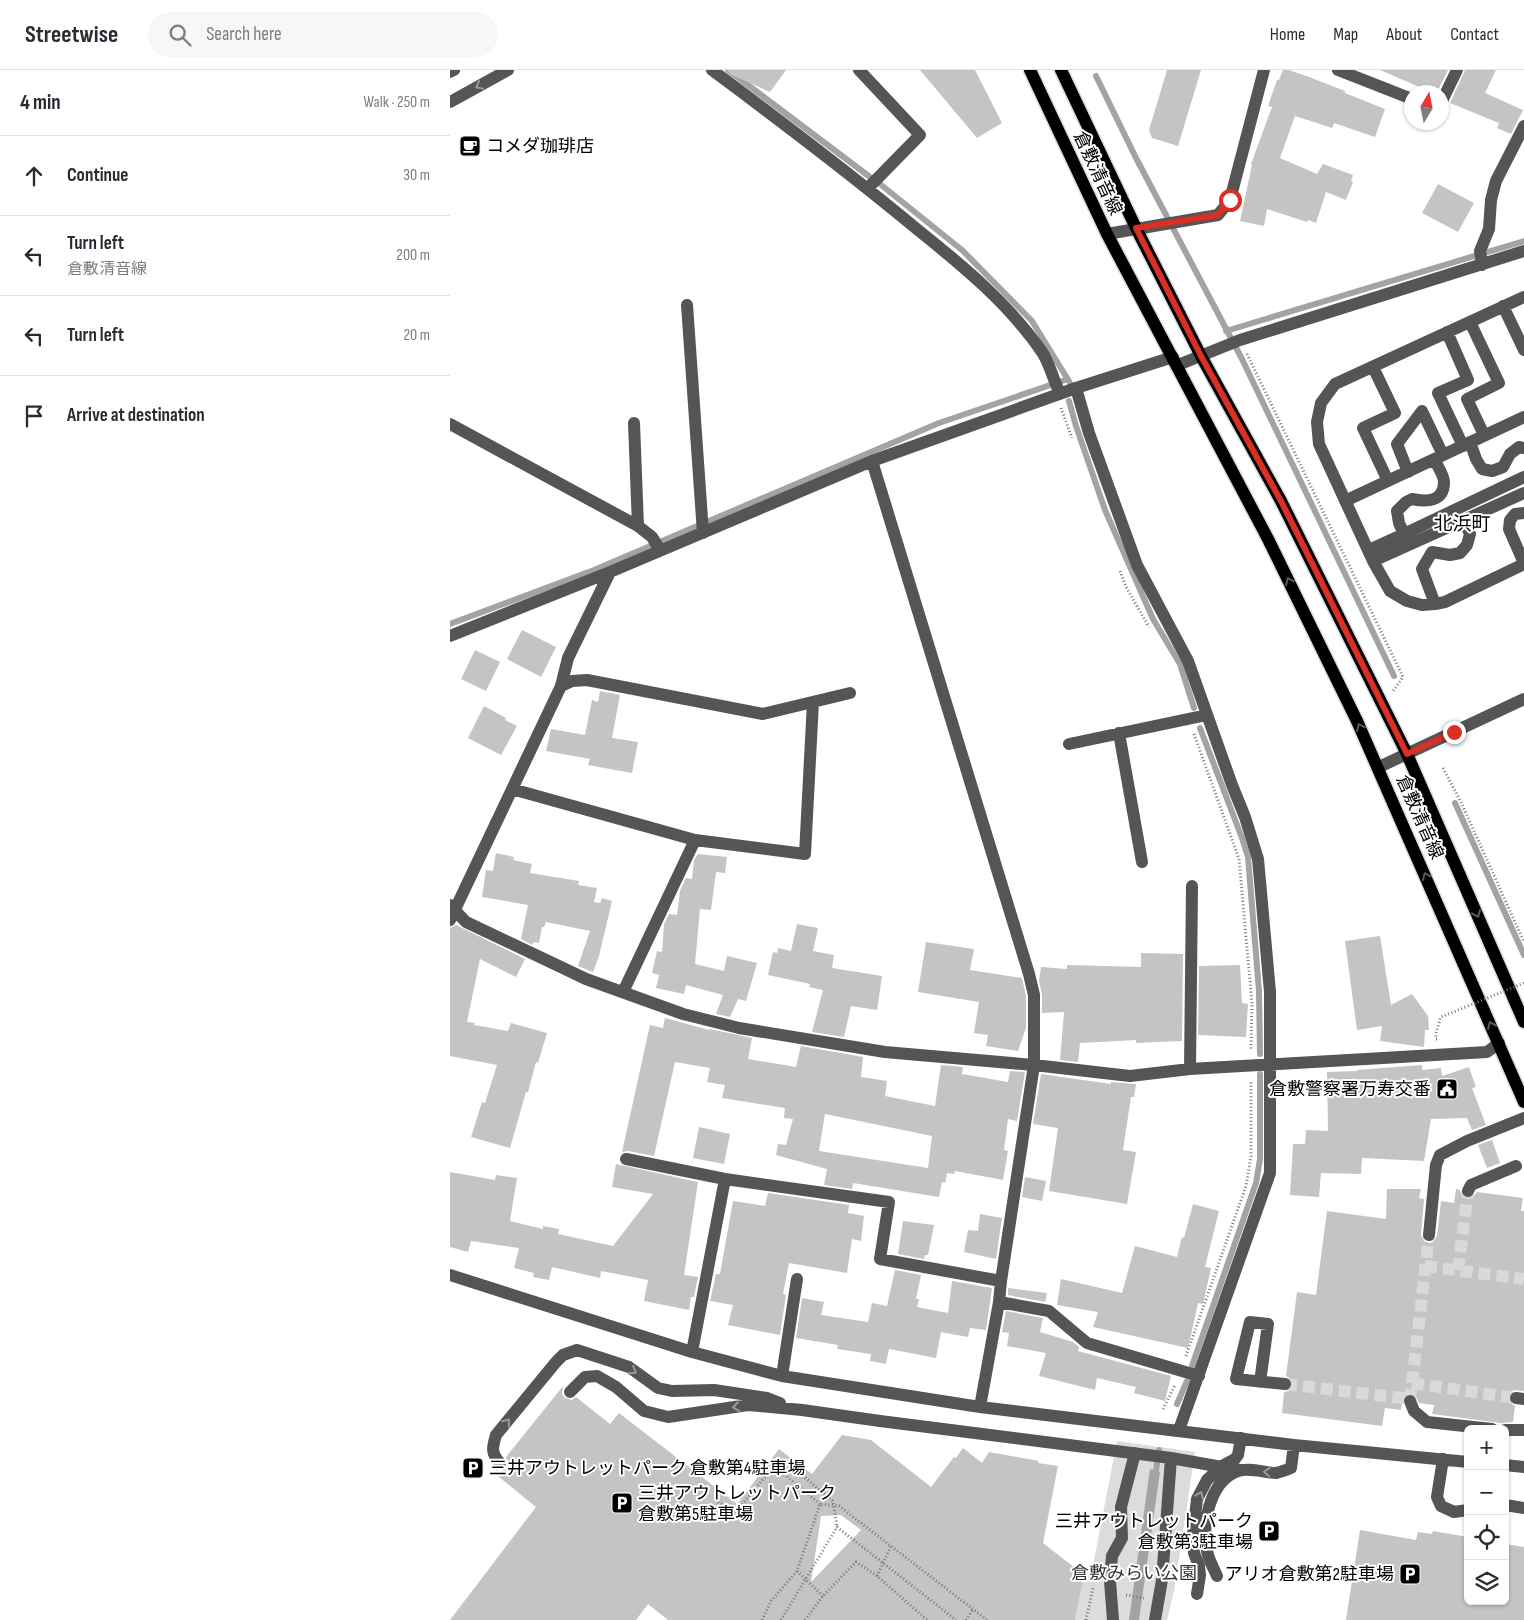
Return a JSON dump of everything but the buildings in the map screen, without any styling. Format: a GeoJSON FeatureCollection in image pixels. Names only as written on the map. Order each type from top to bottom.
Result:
{"type":"FeatureCollection","features":[{"type":"Feature","properties":{"kind":"main road","name":"倉敷清音線"},"geometry":{"type":"LineString","coordinates":[[1030,70],[1107,234],[1268,539],[1379,768],[1524,1102]]}},
{"type":"Feature","properties":{"kind":"main road","name":"倉敷清音線"},"geometry":{"type":"LineString","coordinates":[[1062,70],[1136,228],[1201,356],[1281,501],[1407,754],[1524,1022]]}},
{"type":"Feature","properties":{"kind":"street"},"geometry":{"type":"LineString","coordinates":[[450,72],[454,70]]}},
{"type":"Feature","properties":{"kind":"street"},"geometry":{"type":"LineString","coordinates":[[450,102],[508,70]]}},
{"type":"Feature","properties":{"kind":"street"},"geometry":{"type":"LineString","coordinates":[[712,70],[808,140],[964,268],[1023,326],[1043,354],[1057,386]]}},
{"type":"Feature","properties":{"kind":"street"},"geometry":{"type":"LineString","coordinates":[[859,70],[920,135],[868,188]]}},
{"type":"Feature","properties":{"kind":"street"},"geometry":{"type":"LineString","coordinates":[[1107,234],[1218,215],[1230,200],[1264,70]]}},
{"type":"Feature","properties":{"kind":"street"},"geometry":{"type":"LineString","coordinates":[[1338,70],[1404,96]]}},
{"type":"Feature","properties":{"kind":"street"},"geometry":{"type":"LineString","coordinates":[[1449,87],[1457,70]]}},
{"type":"Feature","properties":{"kind":"street"},"geometry":{"type":"LineString","coordinates":[[1481,258],[1489,229],[1491,200],[1496,181],[1524,126]]}},
{"type":"Feature","properties":{"kind":"street"},"geometry":{"type":"LineString","coordinates":[[450,636],[610,572],[656,544],[702,524],[872,461],[1057,386],[1076,388],[1175,361],[1201,356],[1481,258],[1524,251]]}},
{"type":"Feature","properties":{"kind":"street"},"geometry":{"type":"LineString","coordinates":[[1524,297],[1335,384],[1321,403],[1317,422],[1319,444],[1371,555],[1390,591],[1406,601],[1422,605],[1445,602],[1524,563],[1509,529],[1510,520],[1515,514],[1524,513]]}},
{"type":"Feature","properties":{"kind":"street"},"geometry":{"type":"LineString","coordinates":[[687,306],[702,524]]}},
{"type":"Feature","properties":{"kind":"street"},"geometry":{"type":"LineString","coordinates":[[1503,306],[1524,350]]}},
{"type":"Feature","properties":{"kind":"street"},"geometry":{"type":"LineString","coordinates":[[1470,322],[1499,383],[1467,399],[1484,435]]}},
{"type":"Feature","properties":{"kind":"street"},"geometry":{"type":"LineString","coordinates":[[1447,332],[1468,380],[1438,393],[1482,469],[1492,471],[1503,467],[1510,454],[1520,448],[1524,448]]}},
{"type":"Feature","properties":{"kind":"street"},"geometry":{"type":"LineString","coordinates":[[1373,367],[1395,413],[1363,428],[1388,481]]}},
{"type":"Feature","properties":{"kind":"street"},"geometry":{"type":"LineString","coordinates":[[1076,388],[1089,432],[1137,565],[1188,661],[1258,859],[1270,992],[1270,1173],[1179,1430]]}},
{"type":"Feature","properties":{"kind":"street"},"geometry":{"type":"LineString","coordinates":[[1404,534],[1399,523],[1397,511],[1412,499],[1424,502],[1432,501],[1441,493],[1444,481],[1439,457],[1422,411],[1397,444],[1408,472]]}},
{"type":"Feature","properties":{"kind":"street"},"geometry":{"type":"LineString","coordinates":[[1345,501],[1524,417]]}},
{"type":"Feature","properties":{"kind":"street"},"geometry":{"type":"LineString","coordinates":[[450,424],[638,526],[656,544]]}},
{"type":"Feature","properties":{"kind":"street"},"geometry":{"type":"LineString","coordinates":[[634,424],[638,526]]}},
{"type":"Feature","properties":{"kind":"street"},"geometry":{"type":"LineString","coordinates":[[872,461],[1034,995],[1034,1065],[999,1302],[980,1407]]}},
{"type":"Feature","properties":{"kind":"street"},"geometry":{"type":"LineString","coordinates":[[1371,555],[1404,534],[1524,477]]}},
{"type":"Feature","properties":{"kind":"street"},"geometry":{"type":"LineString","coordinates":[[1371,555],[1464,521],[1524,492]]}},
{"type":"Feature","properties":{"kind":"street"},"geometry":{"type":"LineString","coordinates":[[1435,604],[1422,569],[1432,552],[1450,555],[1460,553],[1467,545],[1470,534],[1464,521]]}},
{"type":"Feature","properties":{"kind":"street"},"geometry":{"type":"LineString","coordinates":[[610,572],[568,658],[561,686],[452,912],[466,922],[586,979],[683,1014],[739,1028],[884,1052],[1034,1065],[1130,1076],[1190,1069],[1487,1052],[1499,1043]]}},
{"type":"Feature","properties":{"kind":"street"},"geometry":{"type":"LineString","coordinates":[[561,686],[572,680],[587,680],[764,714],[850,693]]}},
{"type":"Feature","properties":{"kind":"street"},"geometry":{"type":"LineString","coordinates":[[1379,768],[1524,699]]}},
{"type":"Feature","properties":{"kind":"street"},"geometry":{"type":"LineString","coordinates":[[512,789],[695,840],[805,854],[813,702]]}},
{"type":"Feature","properties":{"kind":"street"},"geometry":{"type":"LineString","coordinates":[[1069,744],[1207,715]]}},
{"type":"Feature","properties":{"kind":"street"},"geometry":{"type":"LineString","coordinates":[[1119,734],[1142,862]]}},
{"type":"Feature","properties":{"kind":"street"},"geometry":{"type":"LineString","coordinates":[[623,992],[695,840]]}},
{"type":"Feature","properties":{"kind":"street"},"geometry":{"type":"LineString","coordinates":[[1190,1069],[1192,886]]}},
{"type":"Feature","properties":{"kind":"street"},"geometry":{"type":"LineString","coordinates":[[1428,1235],[1436,1164],[1440,1155],[1467,1141],[1524,1118]]}},
{"type":"Feature","properties":{"kind":"street"},"geometry":{"type":"LineString","coordinates":[[626,1159],[725,1179],[889,1202],[880,1259],[1001,1281]]}},
{"type":"Feature","properties":{"kind":"street"},"geometry":{"type":"LineString","coordinates":[[1468,1191],[1471,1185],[1478,1181],[1516,1166]]}},
{"type":"Feature","properties":{"kind":"street"},"geometry":{"type":"LineString","coordinates":[[692,1352],[725,1179]]}},
{"type":"Feature","properties":{"kind":"street"},"geometry":{"type":"LineString","coordinates":[[450,1275],[692,1352],[782,1376],[980,1407],[1294,1445],[1464,1462]]}},
{"type":"Feature","properties":{"kind":"street"},"geometry":{"type":"LineString","coordinates":[[782,1376],[797,1279]]}},
{"type":"Feature","properties":{"kind":"street"},"geometry":{"type":"LineString","coordinates":[[999,1302],[1049,1311],[1087,1343],[1199,1376]]}},
{"type":"Feature","properties":{"kind":"street"},"geometry":{"type":"LineString","coordinates":[[1260,1382],[1268,1324],[1250,1322],[1236,1380],[1260,1382],[1285,1384]]}},
{"type":"Feature","properties":{"kind":"street"},"geometry":{"type":"LineString","coordinates":[[500,1464],[493,1455],[492,1446],[496,1435],[563,1354],[577,1350],[629,1367],[658,1388],[672,1391],[714,1390],[767,1398],[802,1410]]}},
{"type":"Feature","properties":{"kind":"street"},"geometry":{"type":"LineString","coordinates":[[570,1392],[585,1377],[597,1376],[616,1387],[644,1411],[668,1417],[748,1405],[802,1410],[1141,1454],[1240,1470],[1278,1473],[1291,1468],[1294,1445]]}},
{"type":"Feature","properties":{"kind":"street"},"geometry":{"type":"LineString","coordinates":[[1410,1401],[1414,1411],[1427,1422],[1464,1426]]}},
{"type":"Feature","properties":{"kind":"street"},"geometry":{"type":"LineString","coordinates":[[1509,1430],[1524,1430]]}},
{"type":"Feature","properties":{"kind":"street"},"geometry":{"type":"LineString","coordinates":[[1198,1594],[1199,1566],[1194,1553],[1192,1534],[1197,1499],[1207,1480],[1238,1455],[1241,1438]]}},
{"type":"Feature","properties":{"kind":"street"},"geometry":{"type":"LineString","coordinates":[[1113,1620],[1110,1581],[1112,1556],[1122,1538],[1121,1507],[1141,1454]]}},
{"type":"Feature","properties":{"kind":"street"},"geometry":{"type":"LineString","coordinates":[[1155,1620],[1162,1580],[1170,1458]]}},
{"type":"Feature","properties":{"kind":"street"},"geometry":{"type":"LineString","coordinates":[[1443,1460],[1437,1497],[1441,1506],[1454,1512],[1464,1511]]}},
{"type":"Feature","properties":{"kind":"street"},"geometry":{"type":"LineString","coordinates":[[1509,1466],[1524,1467]]}},
{"type":"Feature","properties":{"kind":"street"},"geometry":{"type":"LineString","coordinates":[[1217,1576],[1208,1555],[1205,1540],[1208,1508],[1215,1490],[1227,1477],[1240,1470]]}},
{"type":"Feature","properties":{"kind":"street"},"geometry":{"type":"LineString","coordinates":[[1509,1506],[1524,1508]]}},
{"type":"Feature","properties":{"kind":"path"},"geometry":{"type":"LineString","coordinates":[[1235,343],[1403,677],[1393,691]]}},
{"type":"Feature","properties":{"kind":"path"},"geometry":{"type":"LineString","coordinates":[[1443,768],[1460,800],[1524,942]]}},
{"type":"Feature","properties":{"kind":"path"},"geometry":{"type":"LineString","coordinates":[[1436,1033],[1441,1018],[1524,983]]}},
{"type":"Feature","properties":{"kind":"path"},"geometry":{"type":"LineString","coordinates":[[715,1500],[735,1513],[774,1466],[820,1504],[840,1506],[987,1620]]}},
{"type":"Feature","properties":{"kind":"path"},"geometry":{"type":"LineString","coordinates":[[797,1471],[833,1500],[838,1527],[956,1620]]}},
{"type":"Feature","properties":{"kind":"path"},"geometry":{"type":"LineString","coordinates":[[762,1620],[770,1602],[797,1571],[820,1504]]}},
{"type":"Feature","properties":{"kind":"path"},"geometry":{"type":"LineString","coordinates":[[781,1620],[838,1527]]}},
{"type":"Feature","properties":{"kind":"path"},"geometry":{"type":"LineString","coordinates":[[877,1576],[891,1546]]}},
{"type":"Feature","properties":{"kind":"path"},"geometry":{"type":"LineString","coordinates":[[806,1620],[823,1596],[856,1562],[877,1576],[927,1620]]}},
{"type":"Feature","properties":{"kind":"path"},"geometry":{"type":"LineString","coordinates":[[797,1571],[823,1596]]}},
{"type":"Feature","properties":{"kind":"path"},"geometry":{"type":"LineString","coordinates":[[1086,1620],[1094,1586]]}},
{"type":"Feature","properties":{"kind":"path"},"geometry":{"type":"LineString","coordinates":[[1128,1595],[1146,1598]]}},
{"type":"Feature","properties":{"kind":"path"},"geometry":{"type":"LineString","coordinates":[[966,1620],[973,1609]]}},
{"type":"Feature","properties":{"kind":"green space","name":"倉敷みらい公園"},"geometry":{"type":"Polygon","coordinates":[[[1117,1441],[1195,1452],[1175,1586],[1167,1620],[1075,1620],[1084,1575],[1091,1576],[1117,1441]]]}},
{"type":"Feature","properties":{"kind":"shaded area"},"geometry":{"type":"Polygon","coordinates":[[[1150,1469],[1160,1472],[1139,1620],[1129,1620],[1150,1469]]]}},
{"type":"Feature","properties":{"kind":"waterway"},"geometry":{"type":"LineString","coordinates":[[728,70],[870,177]]}},
{"type":"Feature","properties":{"kind":"waterway"},"geometry":{"type":"LineString","coordinates":[[1096,76],[1136,158],[1242,359],[1394,676]]}},
{"type":"Feature","properties":{"kind":"waterway"},"geometry":{"type":"LineString","coordinates":[[880,184],[962,250],[1032,321],[1070,383]]}},
{"type":"Feature","properties":{"kind":"waterway"},"geometry":{"type":"LineString","coordinates":[[1226,331],[1524,241]]}},
{"type":"Feature","properties":{"kind":"waterway"},"geometry":{"type":"LineString","coordinates":[[450,624],[594,570],[939,423],[1068,379]]}},
{"type":"Feature","properties":{"kind":"waterway"},"geometry":{"type":"LineString","coordinates":[[1069,401],[1105,510],[1153,619],[1180,664],[1194,708]]}},
{"type":"Feature","properties":{"kind":"waterway"},"geometry":{"type":"LineString","coordinates":[[1200,728],[1248,857],[1259,991],[1260,1054]]}},
{"type":"Feature","properties":{"kind":"waterway"},"geometry":{"type":"LineString","coordinates":[[1455,803],[1524,955]]}},
{"type":"Feature","properties":{"kind":"waterway"},"geometry":{"type":"LineString","coordinates":[[1192,1366],[1256,1183],[1260,1159],[1260,1074]]}},
{"type":"Feature","properties":{"kind":"waterway"},"geometry":{"type":"LineString","coordinates":[[1177,1404],[1187,1381]]}},
{"type":"Feature","properties":{"kind":"waterway"},"geometry":{"type":"LineString","coordinates":[[1155,1478],[1159,1450]]}},
{"type":"Feature","properties":{"kind":"tunnel"},"geometry":{"type":"LineString","coordinates":[[1458,1270],[1468,1191]]}},
{"type":"Feature","properties":{"kind":"tunnel"},"geometry":{"type":"LineString","coordinates":[[1410,1401],[1429,1235]]}},
{"type":"Feature","properties":{"kind":"tunnel"},"geometry":{"type":"LineString","coordinates":[[1425,1266],[1524,1279]]}},
{"type":"Feature","properties":{"kind":"tunnel"},"geometry":{"type":"LineString","coordinates":[[1412,1383],[1516,1398]]}},
{"type":"Feature","properties":{"kind":"tunnel"},"geometry":{"type":"LineString","coordinates":[[1285,1384],[1410,1399]]}},
{"type":"Feature","properties":{"kind":"place","name":"コメダ珈琲店"},"geometry":{"type":"Point","coordinates":[470,146]}},
{"type":"Feature","properties":{"kind":"place","name":"倉敷警察署万寿交番"},"geometry":{"type":"Point","coordinates":[1447,1089]}},
{"type":"Feature","properties":{"kind":"place","name":"三井アウトレットパーク 倉敷第4駐車場"},"geometry":{"type":"Point","coordinates":[473,1468]}},
{"type":"Feature","properties":{"kind":"place","name":"三井アウトレットパーク 倉敷第5駐車場"},"geometry":{"type":"Point","coordinates":[622,1503]}},
{"type":"Feature","properties":{"kind":"place","name":"三井アウトレットパーク 倉敷第3駐車場"},"geometry":{"type":"Point","coordinates":[1269,1531]}},
{"type":"Feature","properties":{"kind":"place","name":"アリオ倉敷第2駐車場"},"geometry":{"type":"Point","coordinates":[1410,1574]}},
{"type":"Feature","properties":{"kind":"district","name":"北浜町"},"geometry":{"type":"Point","coordinates":[1462,523]}},
{"type":"Feature","properties":{"kind":"route"},"geometry":{"type":"LineString","coordinates":[[1230,200],[1218,215],[1136,228],[1201,356],[1281,501],[1407,754],[1454,732]]}}]}
